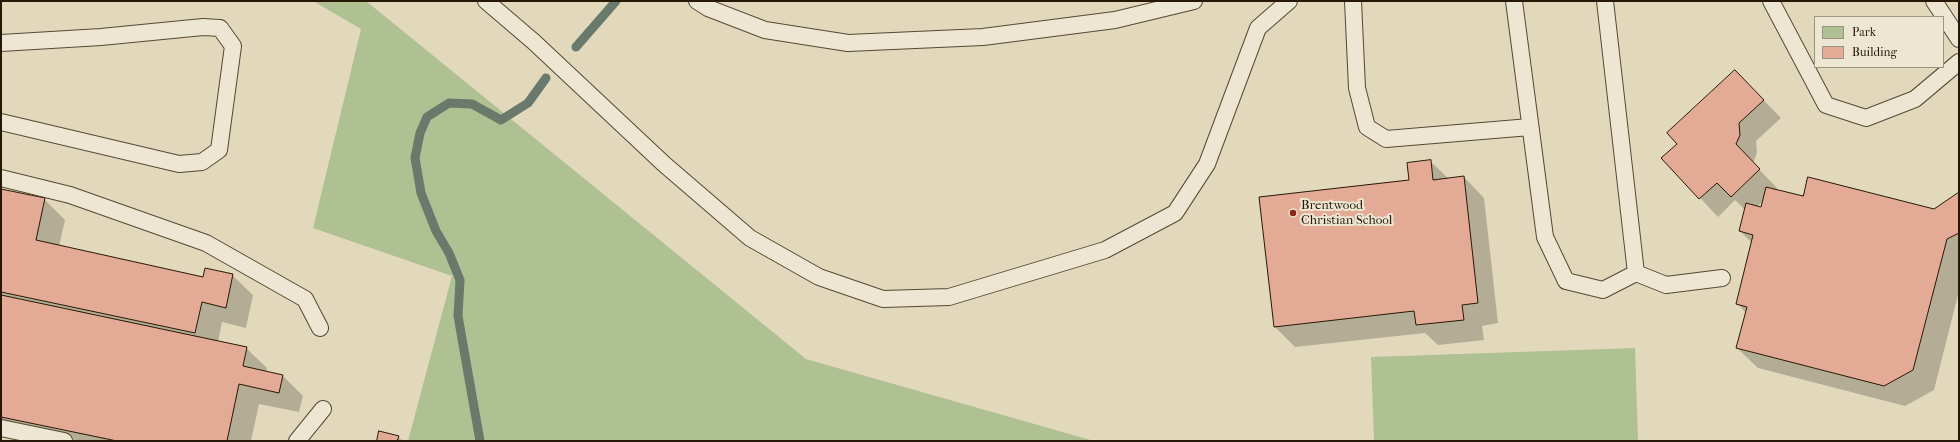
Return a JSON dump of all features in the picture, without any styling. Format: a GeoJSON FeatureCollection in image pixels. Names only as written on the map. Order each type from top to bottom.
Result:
{"type":"FeatureCollection","features":[{"type":"Feature","properties":{"kind":"lane"},"geometry":{"type":"LineString","coordinates":[[486,1],[534,42],[664,164],[750,238],[819,277],[884,299],[949,297],[1105,250],[1175,213],[1207,164],[1258,28],[1289,1]]}},
{"type":"Feature","properties":{"kind":"lane"},"geometry":{"type":"LineString","coordinates":[[697,1],[708,8],[765,30],[848,43],[983,38],[1115,20],[1194,1]]}},
{"type":"Feature","properties":{"kind":"lane"},"geometry":{"type":"LineString","coordinates":[[1353,1],[1357,88],[1367,127],[1386,139],[1530,127]]}},
{"type":"Feature","properties":{"kind":"lane"},"geometry":{"type":"LineString","coordinates":[[1514,1],[1545,237],[1566,281],[1603,290],[1636,273],[1666,285],[1722,278]]}},
{"type":"Feature","properties":{"kind":"lane"},"geometry":{"type":"LineString","coordinates":[[1605,1],[1636,273]]}},
{"type":"Feature","properties":{"kind":"lane"},"geometry":{"type":"LineString","coordinates":[[1771,1],[1826,105],[1866,118],[1916,99],[1959,62]]}},
{"type":"Feature","properties":{"kind":"lane"},"geometry":{"type":"LineString","coordinates":[[1934,1],[1944,16]]}},
{"type":"Feature","properties":{"kind":"lane"},"geometry":{"type":"LineString","coordinates":[[1944,16],[1959,39]]}},
{"type":"Feature","properties":{"kind":"lane"},"geometry":{"type":"LineString","coordinates":[[1,43],[101,37],[203,27],[220,28],[233,46],[219,150],[202,162],[179,164],[1,122]]}},
{"type":"Feature","properties":{"kind":"lane"},"geometry":{"type":"LineString","coordinates":[[1,178],[70,195],[206,242],[306,298],[320,328]]}},
{"type":"Feature","properties":{"kind":"lane"},"geometry":{"type":"LineString","coordinates":[[297,441],[323,409]]}},
{"type":"Feature","properties":{"kind":"lane"},"geometry":{"type":"LineString","coordinates":[[1,428],[64,441]]}},
{"type":"Feature","properties":{"kind":"green space"},"geometry":{"type":"Polygon","coordinates":[[[313,1],[366,1],[806,359],[1094,441],[408,441],[452,276],[313,228],[361,29],[313,1]]]}},
{"type":"Feature","properties":{"kind":"green space"},"geometry":{"type":"Polygon","coordinates":[[[1635,348],[1638,441],[1374,441],[1371,357],[1635,348]]]}},
{"type":"Feature","properties":{"kind":"building"},"geometry":{"type":"Polygon","coordinates":[[[1735,70],[1764,100],[1739,123],[1740,135],[1736,144],[1760,169],[1731,197],[1717,183],[1699,199],[1661,158],[1677,144],[1667,133],[1735,70]]]}},
{"type":"Feature","properties":{"kind":"building"},"geometry":{"type":"Polygon","coordinates":[[[1431,160],[1433,180],[1464,176],[1478,303],[1462,305],[1464,320],[1416,325],[1414,311],[1274,327],[1259,197],[1409,180],[1407,163],[1431,160]]]}},
{"type":"Feature","properties":{"kind":"building"},"geometry":{"type":"Polygon","coordinates":[[[1808,177],[1934,209],[1959,192],[1959,233],[1947,239],[1913,370],[1884,386],[1736,348],[1747,307],[1736,304],[1753,235],[1739,231],[1746,203],[1761,207],[1766,187],[1803,196],[1808,177]]]}},
{"type":"Feature","properties":{"kind":"building"},"geometry":{"type":"Polygon","coordinates":[[[1,189],[45,198],[36,240],[203,277],[205,268],[233,274],[226,308],[202,302],[195,333],[1,292],[1,189]]]}},
{"type":"Feature","properties":{"kind":"building"},"geometry":{"type":"Polygon","coordinates":[[[1,295],[247,347],[243,366],[283,375],[279,393],[239,384],[227,441],[117,441],[1,417],[1,295]]]}},
{"type":"Feature","properties":{"kind":"building"},"geometry":{"type":"Polygon","coordinates":[[[379,431],[399,436],[397,441],[377,441],[379,431]]]}},
{"type":"Feature","properties":{"kind":"waterway"},"geometry":{"type":"LineString","coordinates":[[576,47],[616,1]]}},
{"type":"Feature","properties":{"kind":"waterway"},"geometry":{"type":"LineString","coordinates":[[480,441],[458,316],[460,280],[449,253],[436,231],[421,193],[415,158],[420,133],[427,117],[449,103],[472,104],[501,120],[528,103],[546,78]]}},
{"type":"Feature","properties":{"kind":"place","name":"Brentwood Christian School"},"geometry":{"type":"Point","coordinates":[1293,213]}}]}
